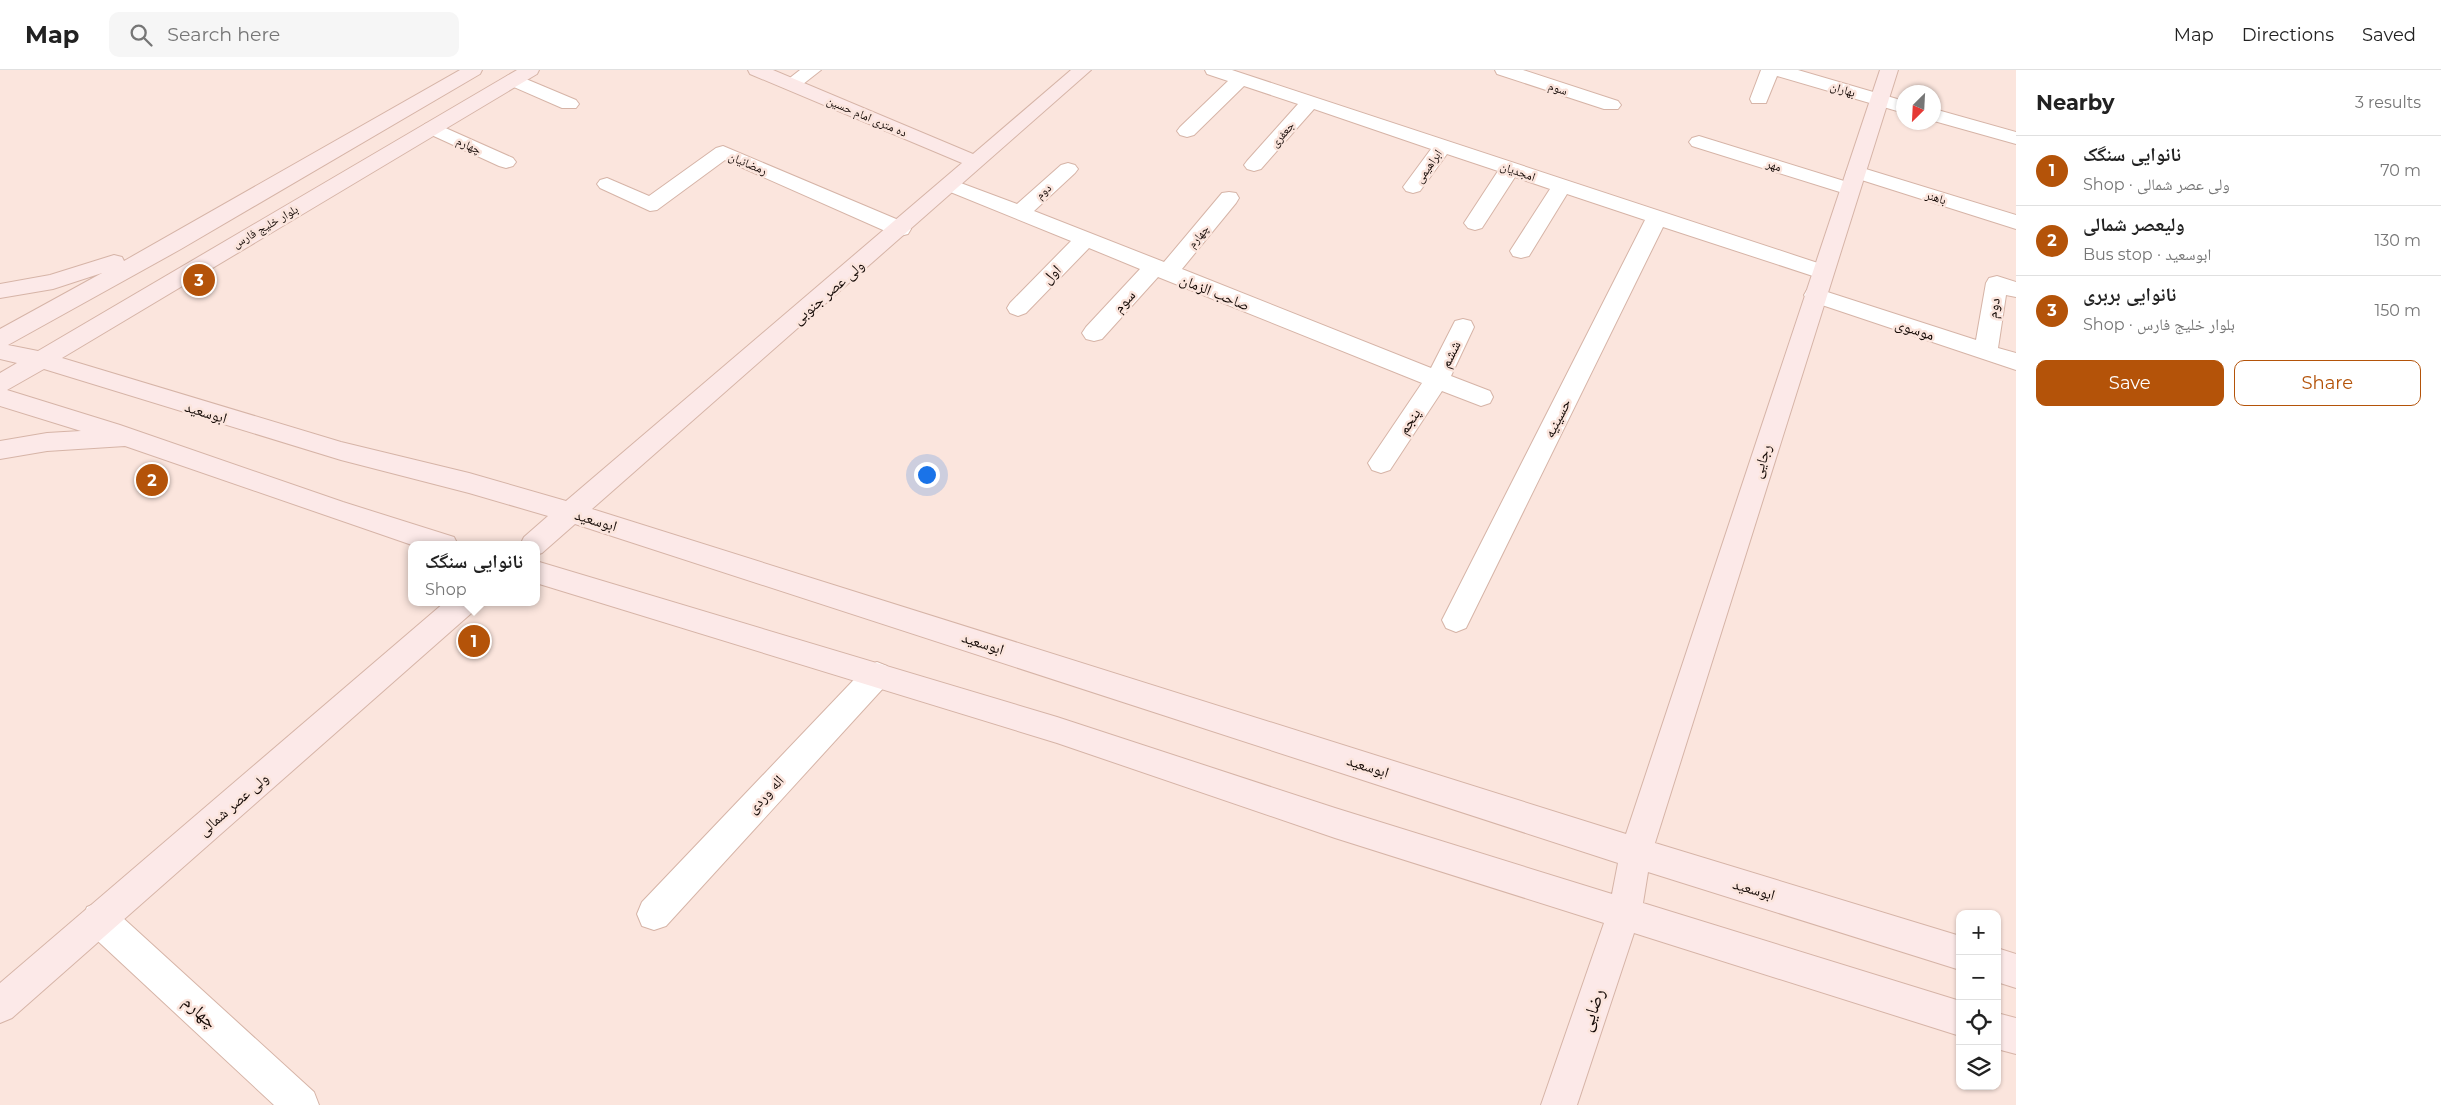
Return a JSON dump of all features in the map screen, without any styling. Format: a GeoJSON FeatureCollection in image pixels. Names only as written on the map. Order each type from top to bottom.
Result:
{"type":"FeatureCollection","features":[{"type":"Feature","properties":{"kind":"street"},"geometry":{"type":"LineString","coordinates":[[0,339],[173,244],[473,70]]}},
{"type":"Feature","properties":{"kind":"street","name":"ده متری امام حسین"},"geometry":{"type":"LineString","coordinates":[[757,70],[976,162]]}},
{"type":"Feature","properties":{"kind":"street"},"geometry":{"type":"LineString","coordinates":[[791,84],[812,70]]}},
{"type":"Feature","properties":{"kind":"street","name":"ولی عصر جنوبی"},"geometry":{"type":"LineString","coordinates":[[539,541],[1082,70]]}},
{"type":"Feature","properties":{"kind":"street","name":"امجدیان"},"geometry":{"type":"LineString","coordinates":[[1214,70],[1657,218],[1818,284]]}},
{"type":"Feature","properties":{"kind":"street","name":"سوم"},"geometry":{"type":"LineString","coordinates":[[1504,70],[1555,78],[1611,105]]}},
{"type":"Feature","properties":{"kind":"street"},"geometry":{"type":"LineString","coordinates":[[1758,99],[1770,70]]}},
{"type":"Feature","properties":{"kind":"street","name":"بهاران"},"geometry":{"type":"LineString","coordinates":[[1778,70],[1896,105]]}},
{"type":"Feature","properties":{"kind":"street","name":"رجایی"},"geometry":{"type":"LineString","coordinates":[[1624,914],[1636,853],[1818,284],[1889,70]]}},
{"type":"Feature","properties":{"kind":"street"},"geometry":{"type":"LineString","coordinates":[[522,75],[569,104]]}},
{"type":"Feature","properties":{"kind":"street","name":"بلوار خلیج فارس"},"geometry":{"type":"LineString","coordinates":[[0,384],[39,359],[522,75]]}},
{"type":"Feature","properties":{"kind":"street"},"geometry":{"type":"LineString","coordinates":[[1187,131],[1241,79]]}},
{"type":"Feature","properties":{"kind":"street","name":"جعفری"},"geometry":{"type":"LineString","coordinates":[[1254,165],[1310,102]]}},
{"type":"Feature","properties":{"kind":"street"},"geometry":{"type":"LineString","coordinates":[[1941,117],[2016,138]]}},
{"type":"Feature","properties":{"kind":"street","name":"چهارم"},"geometry":{"type":"LineString","coordinates":[[432,128],[506,162]]}},
{"type":"Feature","properties":{"kind":"street","name":"مهر"},"geometry":{"type":"LineString","coordinates":[[1699,142],[1853,181]]}},
{"type":"Feature","properties":{"kind":"street","name":"ابراهیمی"},"geometry":{"type":"LineString","coordinates":[[1413,187],[1442,146]]}},
{"type":"Feature","properties":{"kind":"street","name":"رمضانیان"},"geometry":{"type":"LineString","coordinates":[[607,184],[650,205],[723,152],[900,229]]}},
{"type":"Feature","properties":{"kind":"street"},"geometry":{"type":"LineString","coordinates":[[1475,224],[1510,168]]}},
{"type":"Feature","properties":{"kind":"street","name":"دوم"},"geometry":{"type":"LineString","coordinates":[[1019,213],[1068,169]]}},
{"type":"Feature","properties":{"kind":"street","name":"باهنر"},"geometry":{"type":"LineString","coordinates":[[1853,181],[2016,222]]}},
{"type":"Feature","properties":{"kind":"street","name":"صاحب الزمان"},"geometry":{"type":"LineString","coordinates":[[950,185],[1084,241],[1481,397]]}},
{"type":"Feature","properties":{"kind":"street"},"geometry":{"type":"LineString","coordinates":[[1521,251],[1562,186]]}},
{"type":"Feature","properties":{"kind":"street","name":"چهارم"},"geometry":{"type":"LineString","coordinates":[[1160,270],[1229,198]]}},
{"type":"Feature","properties":{"kind":"street","name":"حسینیه"},"geometry":{"type":"LineString","coordinates":[[1456,620],[1657,218]]}},
{"type":"Feature","properties":{"kind":"street","name":"اول"},"geometry":{"type":"LineString","coordinates":[[1018,308],[1084,241]]}},
{"type":"Feature","properties":{"kind":"street"},"geometry":{"type":"LineString","coordinates":[[0,291],[53,282],[173,244]]}},
{"type":"Feature","properties":{"kind":"street","name":"سوم"},"geometry":{"type":"LineString","coordinates":[[1094,333],[1160,270]]}},
{"type":"Feature","properties":{"kind":"street","name":"دوم"},"geometry":{"type":"LineString","coordinates":[[1986,352],[1997,283],[2016,290]]}},
{"type":"Feature","properties":{"kind":"street","name":"موسوی"},"geometry":{"type":"LineString","coordinates":[[1818,284],[1986,352],[2016,362]]}},
{"type":"Feature","properties":{"kind":"street","name":"ششم"},"geometry":{"type":"LineString","coordinates":[[1437,380],[1463,327]]}},
{"type":"Feature","properties":{"kind":"street","name":"ابوسعید"},"geometry":{"type":"LineString","coordinates":[[0,351],[39,359],[260,428],[469,483],[572,513],[1095,678],[1636,853],[1836,913],[1956,952]]}},
{"type":"Feature","properties":{"kind":"street","name":"پنجم"},"geometry":{"type":"LineString","coordinates":[[1381,463],[1437,380]]}},
{"type":"Feature","properties":{"kind":"street"},"geometry":{"type":"LineString","coordinates":[[0,397],[72,418],[433,541]]}},
{"type":"Feature","properties":{"kind":"street"},"geometry":{"type":"LineString","coordinates":[[0,450],[47,442],[130,438]]}},
{"type":"Feature","properties":{"kind":"street"},"geometry":{"type":"LineString","coordinates":[[540,573],[1057,730],[1316,817],[1956,1018]]}},
{"type":"Feature","properties":{"kind":"street","name":"ولی عصر شمالی"},"geometry":{"type":"LineString","coordinates":[[0,1006],[461,606]]}},
{"type":"Feature","properties":{"kind":"street","name":"اله وردی"},"geometry":{"type":"LineString","coordinates":[[654,914],[877,674]]}},
{"type":"Feature","properties":{"kind":"street","name":"رضایی"},"geometry":{"type":"LineString","coordinates":[[1559,1105],[1624,914]]}},
{"type":"Feature","properties":{"kind":"street","name":"چهارم"},"geometry":{"type":"LineString","coordinates":[[99,919],[301,1105]]}},
{"type":"Feature","properties":{"kind":"street"},"geometry":{"type":"LineString","coordinates":[[2001,966],[2016,971]]}},
{"type":"Feature","properties":{"kind":"street"},"geometry":{"type":"LineString","coordinates":[[2001,1032],[2016,1036]]}},
{"type":"Feature","properties":{"kind":"place","name":"نانوایی بربری"},"geometry":{"type":"Point","coordinates":[199,280]}},
{"type":"Feature","properties":{"kind":"place","name":"ولیعصر شمالی"},"geometry":{"type":"Point","coordinates":[152,480]}},
{"type":"Feature","properties":{"kind":"place","name":"نانوایی سنگک"},"geometry":{"type":"Point","coordinates":[474,641]}}]}
